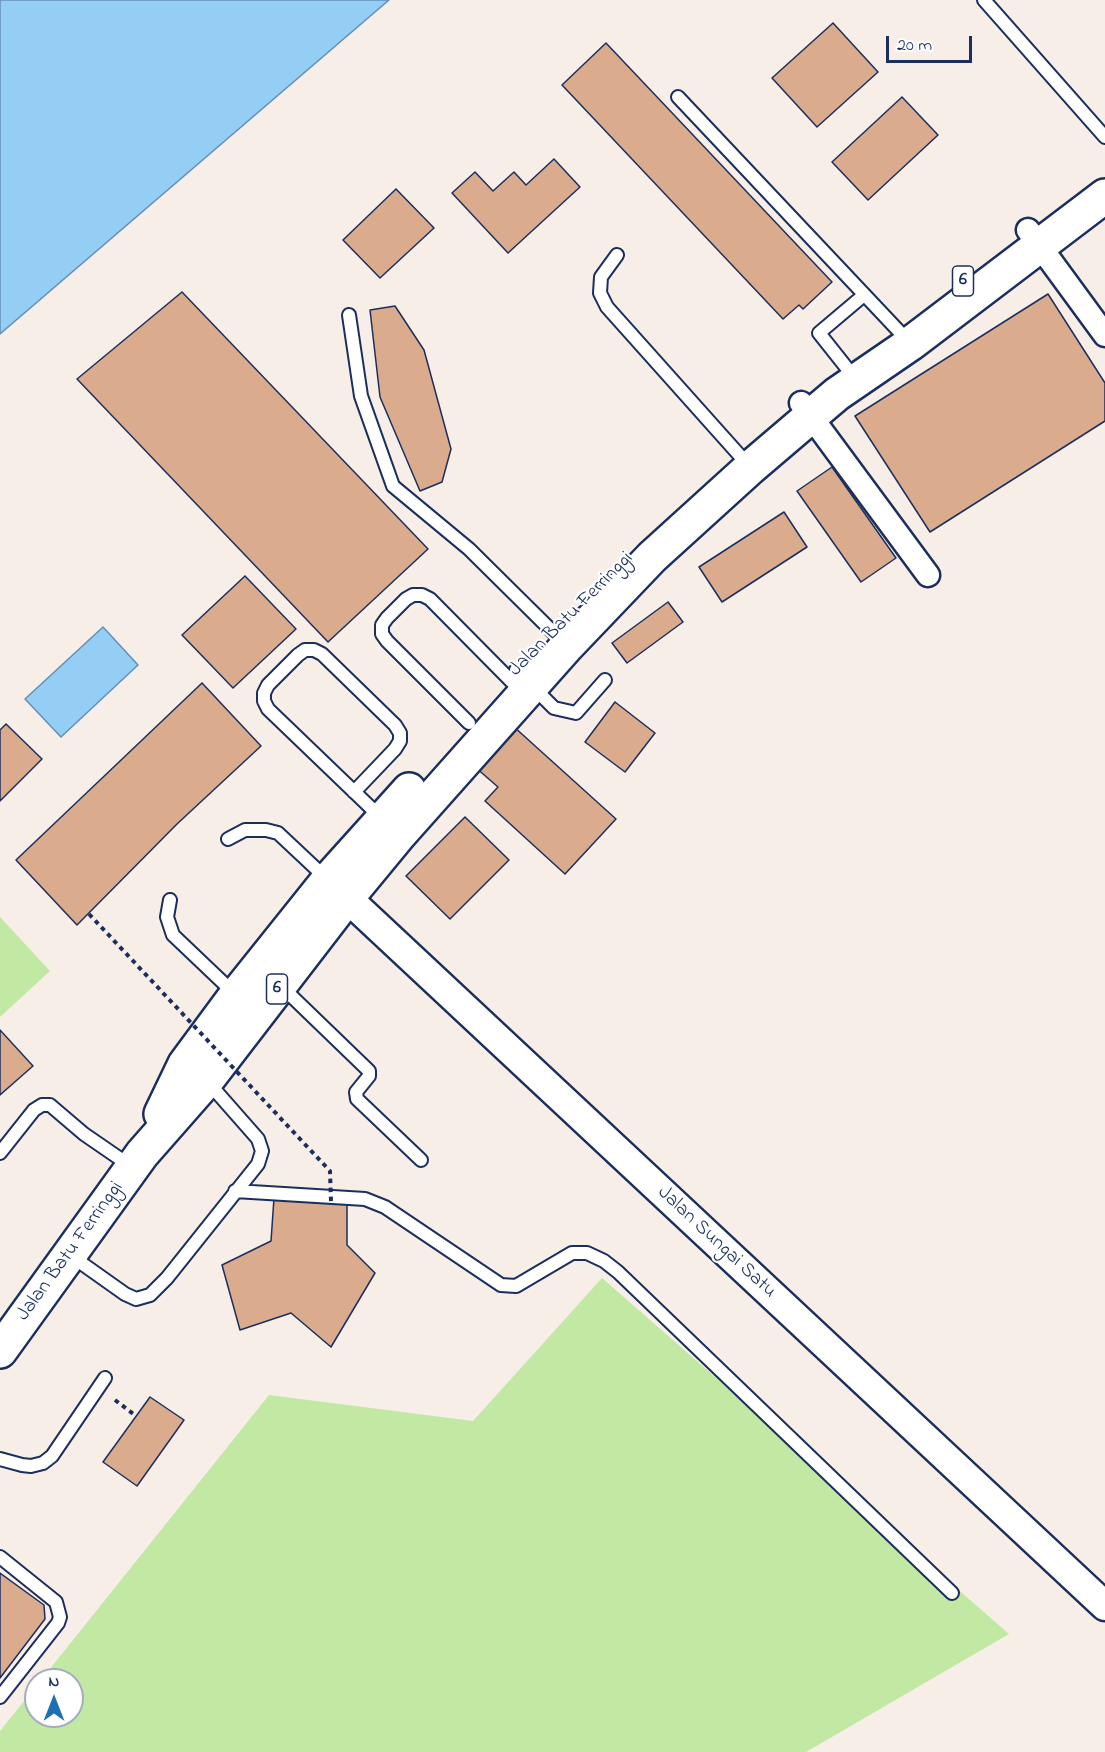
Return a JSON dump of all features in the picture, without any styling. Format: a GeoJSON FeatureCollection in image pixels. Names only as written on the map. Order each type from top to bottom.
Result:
{"type":"FeatureCollection","features":[{"type":"Feature","properties":{"kind":"main road","name":"Jalan Batu Ferringgi"},"geometry":{"type":"LineString","coordinates":[[806,409],[837,394],[904,337],[1034,237],[1105,174]]}},
{"type":"Feature","properties":{"kind":"main road","name":"Jalan Batu Ferringgi"},"geometry":{"type":"LineString","coordinates":[[1034,237],[1105,196]]}},
{"type":"Feature","properties":{"kind":"main road","name":"Jalan Batu Ferringgi"},"geometry":{"type":"LineString","coordinates":[[137,1160],[185,1064],[236,995],[337,889],[399,835],[520,682],[560,638],[647,551],[806,409],[825,382],[846,367],[904,337]]}},
{"type":"Feature","properties":{"kind":"main road","name":"Jalan Batu Ferringgi"},"geometry":{"type":"LineString","coordinates":[[0,1351],[137,1160],[207,1080],[280,985],[337,889],[383,819],[469,723],[520,682]]}},
{"type":"Feature","properties":{"kind":"street"},"geometry":{"type":"LineString","coordinates":[[1034,237],[1105,335]]}},
{"type":"Feature","properties":{"kind":"street"},"geometry":{"type":"LineString","coordinates":[[806,409],[928,575]]}},
{"type":"Feature","properties":{"kind":"street","name":"Jalan Sungai Satu"},"geometry":{"type":"LineString","coordinates":[[337,889],[1105,1606]]}},
{"type":"Feature","properties":{"kind":"lane"},"geometry":{"type":"LineString","coordinates":[[984,0],[1105,137]]}},
{"type":"Feature","properties":{"kind":"lane"},"geometry":{"type":"LineString","coordinates":[[678,97],[904,337]]}},
{"type":"Feature","properties":{"kind":"lane"},"geometry":{"type":"LineString","coordinates":[[617,255],[601,277],[600,293],[607,307],[745,462]]}},
{"type":"Feature","properties":{"kind":"lane"},"geometry":{"type":"LineString","coordinates":[[846,367],[819,333],[864,295]]}},
{"type":"Feature","properties":{"kind":"lane"},"geometry":{"type":"LineString","coordinates":[[349,315],[361,396],[393,486],[469,549],[560,638]]}},
{"type":"Feature","properties":{"kind":"lane"},"geometry":{"type":"LineString","coordinates":[[469,723],[382,634],[382,625],[387,618],[413,595],[422,595],[430,599],[520,682],[554,708],[576,713],[605,680]]}},
{"type":"Feature","properties":{"kind":"lane"},"geometry":{"type":"LineString","coordinates":[[354,792],[395,749],[400,741],[400,733],[395,725],[322,654],[314,650],[305,650],[268,685],[264,693],[264,701],[268,709],[354,792],[383,819]]}},
{"type":"Feature","properties":{"kind":"lane"},"geometry":{"type":"LineString","coordinates":[[228,839],[245,830],[266,830],[278,833],[337,889]]}},
{"type":"Feature","properties":{"kind":"lane"},"geometry":{"type":"LineString","coordinates":[[170,900],[167,917],[173,935],[236,995]]}},
{"type":"Feature","properties":{"kind":"lane"},"geometry":{"type":"LineString","coordinates":[[280,985],[369,1071],[369,1076],[356,1092],[357,1099],[420,1160]]}},
{"type":"Feature","properties":{"kind":"lane"},"geometry":{"type":"LineString","coordinates":[[70,1255],[135,1299],[150,1295],[167,1278],[258,1164],[262,1151],[258,1139],[207,1080]]}},
{"type":"Feature","properties":{"kind":"lane"},"geometry":{"type":"LineString","coordinates":[[0,1154],[34,1110],[42,1106],[50,1106],[84,1134],[137,1160]]}},
{"type":"Feature","properties":{"kind":"lane"},"geometry":{"type":"LineString","coordinates":[[235,1191],[365,1199],[385,1207],[501,1285],[516,1286],[572,1253],[587,1253],[604,1262],[618,1272],[952,1593]]}},
{"type":"Feature","properties":{"kind":"lane"},"geometry":{"type":"LineString","coordinates":[[0,1459],[22,1466],[43,1463],[52,1456],[105,1378]]}},
{"type":"Feature","properties":{"kind":"lane"},"geometry":{"type":"LineString","coordinates":[[0,1557],[56,1602],[60,1617],[58,1623],[0,1697]]}},
{"type":"Feature","properties":{"kind":"path"},"geometry":{"type":"LineString","coordinates":[[89,914],[330,1171],[331,1202]]}},
{"type":"Feature","properties":{"kind":"path"},"geometry":{"type":"LineString","coordinates":[[112,1398],[136,1416]]}},
{"type":"Feature","properties":{"kind":"green space"},"geometry":{"type":"Polygon","coordinates":[[[0,917],[50,971],[0,1017],[0,917]]]}},
{"type":"Feature","properties":{"kind":"green space"},"geometry":{"type":"Polygon","coordinates":[[[602,1278],[1009,1634],[806,1752],[0,1752],[0,1731],[24,1701],[24,1728],[84,1728],[84,1668],[51,1668],[269,1395],[473,1421],[602,1278]]]}},
{"type":"Feature","properties":{"kind":"water"},"geometry":{"type":"Polygon","coordinates":[[[0,0],[389,0],[0,334],[0,0]]]}},
{"type":"Feature","properties":{"kind":"water"},"geometry":{"type":"Polygon","coordinates":[[[103,627],[138,665],[61,737],[25,699],[103,627]]]}},
{"type":"Feature","properties":{"kind":"building"},"geometry":{"type":"Polygon","coordinates":[[[833,23],[878,72],[817,127],[772,78],[833,23]]]}},
{"type":"Feature","properties":{"kind":"building"},"geometry":{"type":"Polygon","coordinates":[[[606,43],[832,282],[803,309],[799,305],[783,319],[562,85],[606,43]]]}},
{"type":"Feature","properties":{"kind":"building"},"geometry":{"type":"Polygon","coordinates":[[[902,97],[938,135],[868,200],[832,162],[902,97]]]}},
{"type":"Feature","properties":{"kind":"building"},"geometry":{"type":"Polygon","coordinates":[[[554,159],[580,187],[508,253],[452,193],[475,172],[493,191],[514,172],[526,185],[554,159]]]}},
{"type":"Feature","properties":{"kind":"building"},"geometry":{"type":"Polygon","coordinates":[[[396,189],[434,228],[380,278],[343,240],[396,189]]]}},
{"type":"Feature","properties":{"kind":"building"},"geometry":{"type":"Polygon","coordinates":[[[182,292],[428,549],[328,642],[77,379],[182,292]]]}},
{"type":"Feature","properties":{"kind":"building"},"geometry":{"type":"Polygon","coordinates":[[[1048,294],[1105,383],[1105,421],[930,532],[855,416],[1048,294]]]}},
{"type":"Feature","properties":{"kind":"building"},"geometry":{"type":"Polygon","coordinates":[[[395,306],[424,350],[451,449],[442,482],[420,491],[380,397],[370,310],[395,306]]]}},
{"type":"Feature","properties":{"kind":"building"},"geometry":{"type":"Polygon","coordinates":[[[832,467],[896,558],[861,582],[797,491],[832,467]]]}},
{"type":"Feature","properties":{"kind":"building"},"geometry":{"type":"Polygon","coordinates":[[[784,512],[807,547],[722,602],[699,567],[784,512]]]}},
{"type":"Feature","properties":{"kind":"building"},"geometry":{"type":"Polygon","coordinates":[[[245,576],[296,629],[233,688],[182,635],[245,576]]]}},
{"type":"Feature","properties":{"kind":"building"},"geometry":{"type":"Polygon","coordinates":[[[668,602],[683,622],[627,663],[612,643],[668,602]]]}},
{"type":"Feature","properties":{"kind":"building"},"geometry":{"type":"Polygon","coordinates":[[[202,683],[261,746],[177,824],[77,925],[16,860],[202,683]]]}},
{"type":"Feature","properties":{"kind":"building"},"geometry":{"type":"Polygon","coordinates":[[[615,702],[655,733],[625,772],[585,742],[615,702]]]}},
{"type":"Feature","properties":{"kind":"building"},"geometry":{"type":"Polygon","coordinates":[[[6,724],[42,759],[0,801],[0,730],[6,724]]]}},
{"type":"Feature","properties":{"kind":"building"},"geometry":{"type":"Polygon","coordinates":[[[513,726],[616,819],[565,874],[485,801],[498,787],[475,767],[513,726]]]}},
{"type":"Feature","properties":{"kind":"building"},"geometry":{"type":"Polygon","coordinates":[[[465,817],[509,860],[450,919],[406,876],[465,817]]]}},
{"type":"Feature","properties":{"kind":"building"},"geometry":{"type":"Polygon","coordinates":[[[0,1030],[33,1066],[0,1095],[0,1030]]]}},
{"type":"Feature","properties":{"kind":"building"},"geometry":{"type":"Polygon","coordinates":[[[274,1198],[347,1202],[347,1245],[375,1273],[331,1347],[291,1313],[240,1330],[222,1265],[271,1241],[274,1198]]]}},
{"type":"Feature","properties":{"kind":"building"},"geometry":{"type":"Polygon","coordinates":[[[150,1397],[184,1420],[137,1486],[103,1462],[150,1397]]]}},
{"type":"Feature","properties":{"kind":"building"},"geometry":{"type":"Polygon","coordinates":[[[0,1573],[44,1605],[45,1619],[0,1678],[0,1573]]]}}]}
